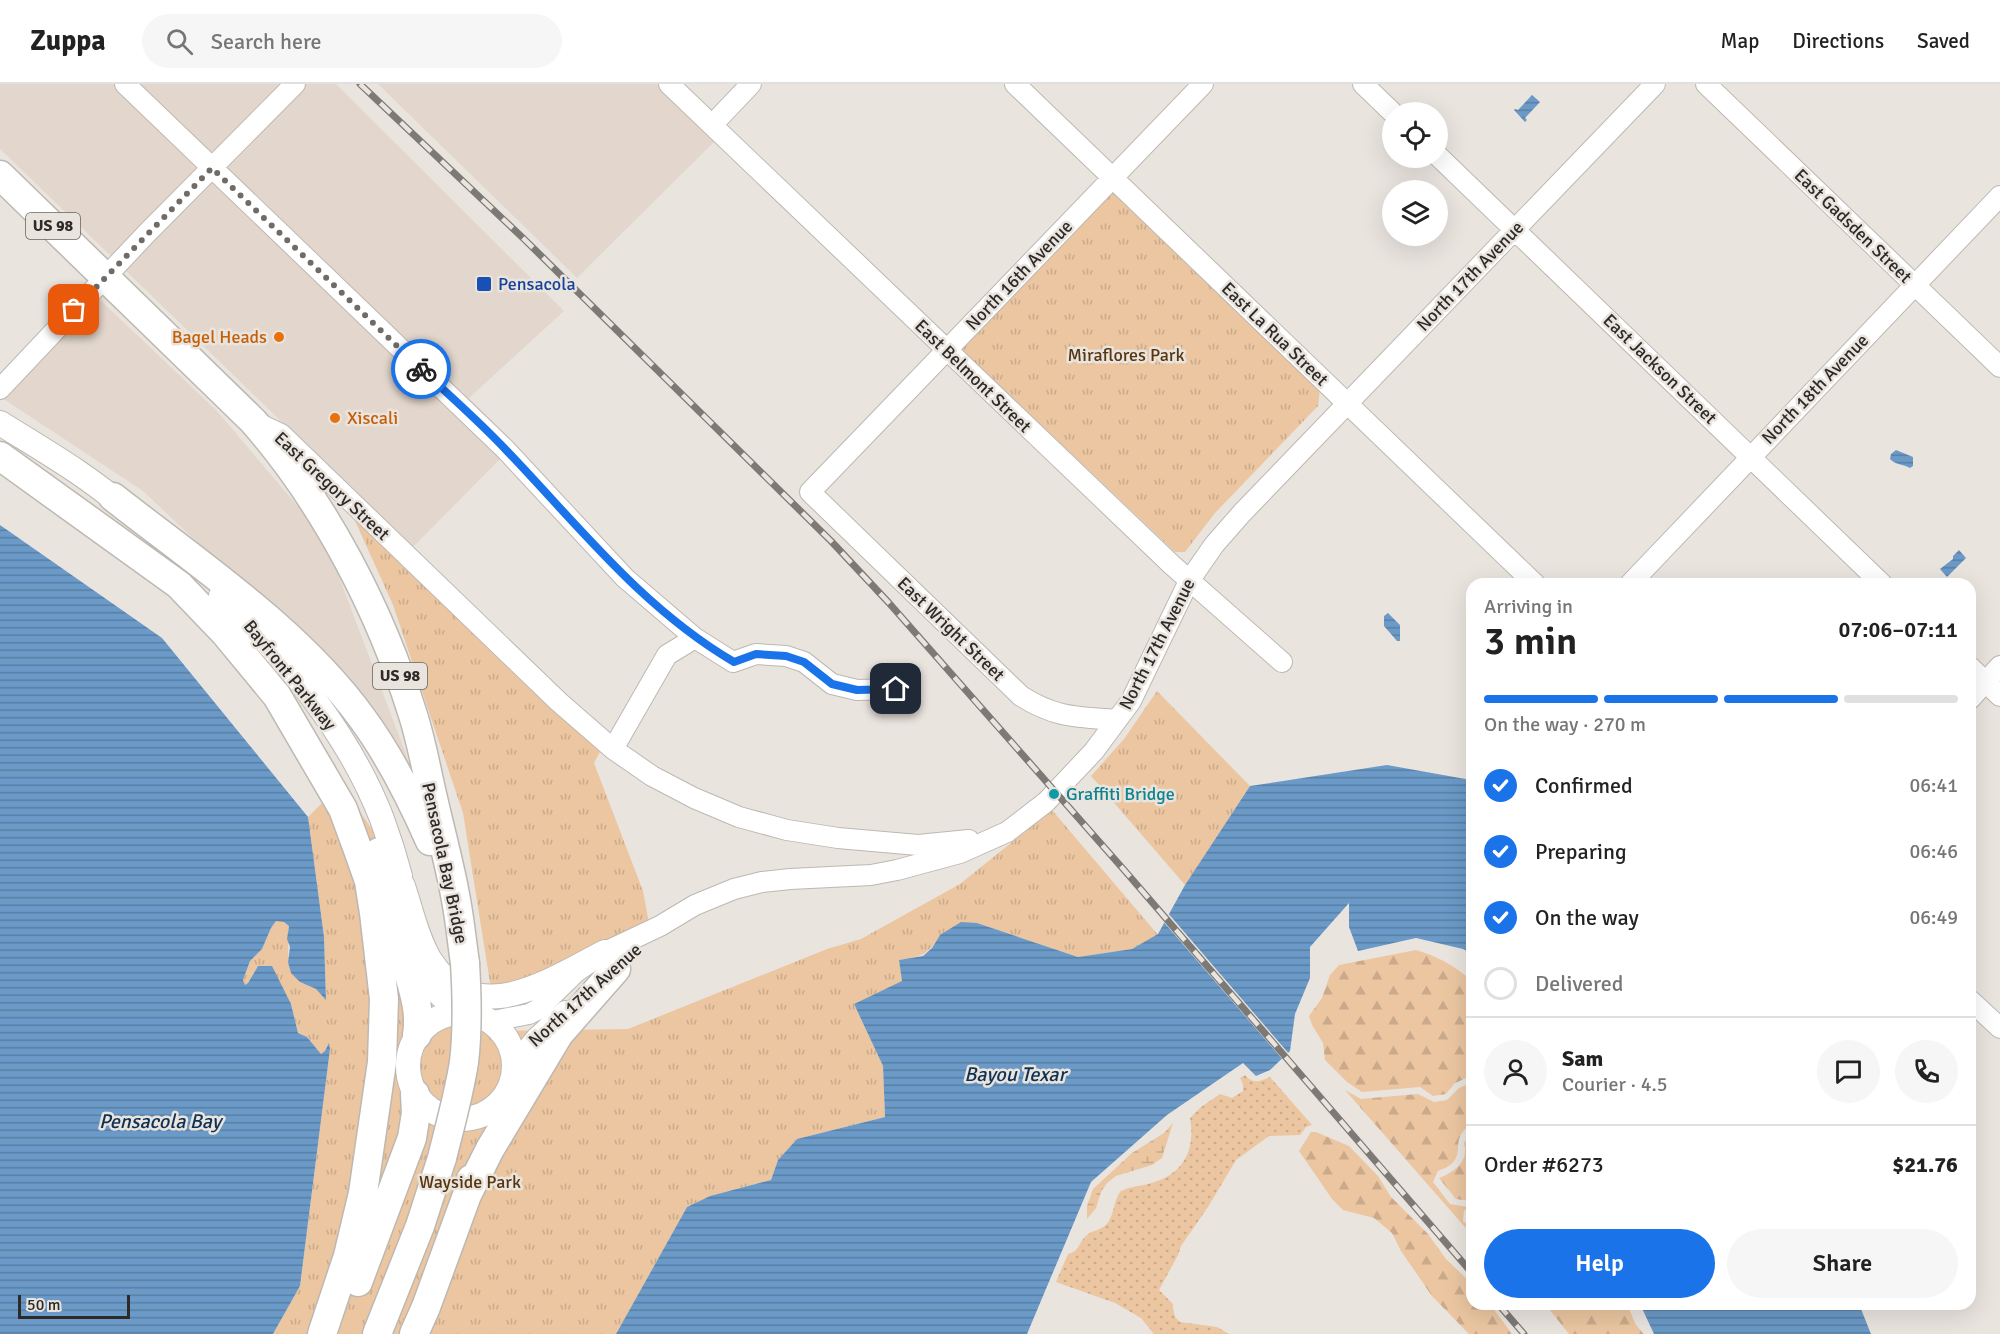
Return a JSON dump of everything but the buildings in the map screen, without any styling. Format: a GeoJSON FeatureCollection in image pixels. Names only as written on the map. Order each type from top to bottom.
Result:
{"type":"FeatureCollection","features":[{"type":"Feature","properties":{"kind":"highway","name":"East Gregory Street"},"geometry":{"type":"LineString","coordinates":[[0,175],[253,421]]}},
{"type":"Feature","properties":{"kind":"highway","name":"Pensacola Bay Bridge"},"geometry":{"type":"LineString","coordinates":[[253,421],[279,452],[318,509],[349,564],[393,658],[414,716],[456,901],[465,963],[467,1013],[464,1061],[454,1110],[442,1158],[420,1226],[377,1334]]}},
{"type":"Feature","properties":{"kind":"highway"},"geometry":{"type":"LineString","coordinates":[[0,456],[179,585],[225,633],[278,696],[343,809],[369,882],[374,914],[384,999],[382,1062],[363,1193],[348,1257],[322,1334]]}},
{"type":"Feature","properties":{"kind":"highway"},"geometry":{"type":"LineString","coordinates":[[113,498],[255,609],[304,652],[334,684],[362,717],[391,762],[419,816],[456,901]]}},
{"type":"Feature","properties":{"kind":"highway"},"geometry":{"type":"LineString","coordinates":[[225,633],[279,680],[321,734],[357,796],[373,833],[393,901],[402,949],[417,1002],[419,1022],[417,1035]]}},
{"type":"Feature","properties":{"kind":"highway"},"geometry":{"type":"LineString","coordinates":[[414,1334],[467,1195],[490,1149],[554,1042],[610,960]]}},
{"type":"Feature","properties":{"kind":"highway"},"geometry":{"type":"LineString","coordinates":[[338,1334],[412,1138],[416,1094]]}},
{"type":"Feature","properties":{"kind":"highway"},"geometry":{"type":"LineString","coordinates":[[467,1195],[476,1141],[491,1110]]}},
{"type":"Feature","properties":{"kind":"main road","name":"Bayfront Parkway"},"geometry":{"type":"LineString","coordinates":[[0,423],[113,498],[243,616],[303,686],[345,745],[382,818],[403,886],[421,967],[441,997],[462,1013]]}},
{"type":"Feature","properties":{"kind":"main road"},"geometry":{"type":"LineString","coordinates":[[403,886],[430,960],[462,990],[476,995],[500,997],[530,990],[610,960]]}},
{"type":"Feature","properties":{"kind":"main road"},"geometry":{"type":"LineString","coordinates":[[462,1013],[479,1016],[495,1025],[506,1039],[513,1056],[513,1074],[508,1091],[497,1106],[482,1115],[465,1120],[447,1118],[431,1111],[418,1100],[410,1084],[407,1067],[410,1050],[417,1035],[429,1023],[445,1015],[462,1013]]}},
{"type":"Feature","properties":{"kind":"street"},"geometry":{"type":"LineString","coordinates":[[124,84],[505,449],[625,578],[695,638],[734,662],[756,654],[786,656],[804,662],[832,684],[857,690],[896,689]]}},
{"type":"Feature","properties":{"kind":"street"},"geometry":{"type":"LineString","coordinates":[[0,389],[295,84]]}},
{"type":"Feature","properties":{"kind":"street","name":"East Belmont Street"},"geometry":{"type":"LineString","coordinates":[[669,84],[1189,580],[1282,662]]}},
{"type":"Feature","properties":{"kind":"street"},"geometry":{"type":"LineString","coordinates":[[712,125],[751,84]]}},
{"type":"Feature","properties":{"kind":"street","name":"East La Rua Street"},"geometry":{"type":"LineString","coordinates":[[1015,84],[1529,578]]}},
{"type":"Feature","properties":{"kind":"street","name":"North 16th Avenue"},"geometry":{"type":"LineString","coordinates":[[810,492],[1203,84]]}},
{"type":"Feature","properties":{"kind":"street"},"geometry":{"type":"LineString","coordinates":[[1363,84],[1382,102]]}},
{"type":"Feature","properties":{"kind":"street","name":"North 17th Avenue"},"geometry":{"type":"LineString","coordinates":[[513,1066],[536,1038],[610,960],[695,905],[734,889],[762,882],[871,875],[960,853],[1007,832],[1046,802],[1094,752],[1131,701],[1189,580],[1214,545],[1242,513],[1654,84]]}},
{"type":"Feature","properties":{"kind":"street","name":"East Gadsden Street"},"geometry":{"type":"LineString","coordinates":[[1706,84],[2000,367]]}},
{"type":"Feature","properties":{"kind":"street","name":"East Jackson Street"},"geometry":{"type":"LineString","coordinates":[[1448,166],[1876,578]]}},
{"type":"Feature","properties":{"kind":"street","name":"North 18th Avenue"},"geometry":{"type":"LineString","coordinates":[[1636,578],[2000,196]]}},
{"type":"Feature","properties":{"kind":"street","name":"East Gregory Street"},"geometry":{"type":"LineString","coordinates":[[253,421],[281,435],[559,702],[613,748],[652,776],[694,798],[739,817],[787,830],[838,838],[918,845],[945,844],[1007,832]]}},
{"type":"Feature","properties":{"kind":"street","name":"East Wright Street"},"geometry":{"type":"LineString","coordinates":[[810,492],[1021,696],[1036,706],[1061,715],[1117,720]]}},
{"type":"Feature","properties":{"kind":"street"},"geometry":{"type":"LineString","coordinates":[[613,748],[667,655],[695,638]]}},
{"type":"Feature","properties":{"kind":"street"},"geometry":{"type":"LineString","coordinates":[[1976,692],[2000,666]]}},
{"type":"Feature","properties":{"kind":"street"},"geometry":{"type":"LineString","coordinates":[[1976,673],[2000,696]]}},
{"type":"Feature","properties":{"kind":"street","name":"North 17th Avenue"},"geometry":{"type":"LineString","coordinates":[[488,1022],[520,1017],[537,1010],[576,972],[610,960]]}},
{"type":"Feature","properties":{"kind":"street"},"geometry":{"type":"LineString","coordinates":[[1976,1005],[2000,1028]]}},
{"type":"Feature","properties":{"kind":"shaded area"},"geometry":{"type":"Polygon","coordinates":[[[0,84],[284,84],[113,258],[0,149],[0,84]]]}},
{"type":"Feature","properties":{"kind":"shaded area"},"geometry":{"type":"Polygon","coordinates":[[[306,84],[336,84],[564,311],[469,398],[515,444],[412,548],[124,269],[306,84]]]}},
{"type":"Feature","properties":{"kind":"shaded area"},"geometry":{"type":"Polygon","coordinates":[[[378,84],[657,84],[715,141],[577,278],[378,84]]]}},
{"type":"Feature","properties":{"kind":"shaded area"},"geometry":{"type":"Polygon","coordinates":[[[97,297],[216,410],[324,537],[412,770],[387,739],[258,600],[143,491],[2,398],[97,297]]]}},
{"type":"Feature","properties":{"kind":"green space","name":"Miraflores Park"},"geometry":{"type":"Polygon","coordinates":[[[1111,190],[1320,390],[1318,406],[1215,513],[1185,552],[1175,552],[958,346],[1111,190]]]}},
{"type":"Feature","properties":{"kind":"green space"},"geometry":{"type":"Polygon","coordinates":[[[352,514],[601,750],[594,763],[643,891],[649,923],[528,983],[491,989],[463,813],[393,605],[352,514]]]}},
{"type":"Feature","properties":{"kind":"green space"},"geometry":{"type":"Polygon","coordinates":[[[1157,691],[1250,786],[1185,885],[1091,776],[1124,739],[1157,691]]]}},
{"type":"Feature","properties":{"kind":"green space","name":"Wayside Park"},"geometry":{"type":"Polygon","coordinates":[[[335,790],[354,803],[384,847],[416,1016],[485,1031],[628,1029],[827,949],[861,939],[960,884],[1052,810],[1158,935],[1132,949],[1078,957],[977,923],[940,935],[923,954],[899,960],[903,981],[854,1004],[883,1066],[885,1117],[797,1139],[778,1160],[771,1180],[710,1196],[687,1207],[616,1334],[273,1334],[300,1286],[330,1049],[321,1054],[307,1037],[298,1033],[291,1004],[258,966],[244,986],[243,980],[250,961],[262,949],[271,928],[276,921],[284,921],[289,925],[288,962],[300,982],[316,989],[326,999],[324,937],[308,817],[335,790]]]}},
{"type":"Feature","properties":{"kind":"green space"},"geometry":{"type":"Polygon","coordinates":[[[1416,950],[1445,962],[1466,976],[1466,1078],[1455,1083],[1446,1094],[1433,1096],[1420,1087],[1362,1092],[1347,1082],[1325,1060],[1323,1043],[1309,1016],[1322,998],[1330,975],[1339,965],[1416,950]]]}},
{"type":"Feature","properties":{"kind":"green space"},"geometry":{"type":"Polygon","coordinates":[[[1245,1075],[1256,1081],[1270,1077],[1312,1125],[1306,1127],[1300,1135],[1269,1136],[1236,1160],[1181,1246],[1159,1290],[1172,1303],[1175,1317],[1180,1322],[1217,1327],[1229,1334],[1154,1334],[1141,1318],[1115,1303],[1056,1282],[1068,1254],[1075,1251],[1089,1234],[1104,1227],[1109,1221],[1121,1191],[1160,1180],[1178,1169],[1184,1161],[1191,1142],[1190,1118],[1220,1094],[1232,1098],[1243,1091],[1240,1078],[1245,1075]]]}},
{"type":"Feature","properties":{"kind":"green space"},"geometry":{"type":"Polygon","coordinates":[[[1466,1085],[1466,1129],[1460,1137],[1454,1161],[1438,1171],[1433,1182],[1450,1204],[1466,1207],[1463,1221],[1466,1228],[1345,1090],[1361,1099],[1418,1094],[1434,1102],[1447,1100],[1459,1088],[1466,1085]]]}},
{"type":"Feature","properties":{"kind":"green space"},"geometry":{"type":"Polygon","coordinates":[[[1173,1123],[1162,1158],[1152,1165],[1116,1176],[1107,1183],[1101,1192],[1096,1208],[1087,1219],[1087,1206],[1093,1189],[1132,1153],[1164,1133],[1173,1123]]]}},
{"type":"Feature","properties":{"kind":"green space"},"geometry":{"type":"Polygon","coordinates":[[[1311,1132],[1349,1146],[1378,1176],[1391,1197],[1428,1234],[1446,1259],[1466,1278],[1466,1310],[1494,1310],[1512,1334],[1469,1334],[1432,1296],[1401,1251],[1392,1233],[1374,1218],[1343,1210],[1332,1199],[1299,1151],[1311,1132]]]}},
{"type":"Feature","properties":{"kind":"green space"},"geometry":{"type":"Polygon","coordinates":[[[1466,1140],[1466,1200],[1456,1199],[1439,1178],[1450,1173],[1463,1160],[1466,1140]]]}},
{"type":"Feature","properties":{"kind":"green space"},"geometry":{"type":"Polygon","coordinates":[[[1550,1310],[1630,1310],[1636,1325],[1644,1334],[1569,1334],[1550,1310]]]}},
{"type":"Feature","properties":{"kind":"water"},"geometry":{"type":"Polygon","coordinates":[[[1532,95],[1540,102],[1525,118],[1527,120],[1525,122],[1514,110],[1518,110],[1532,95]]]}},
{"type":"Feature","properties":{"kind":"water"},"geometry":{"type":"Polygon","coordinates":[[[1896,450],[1913,457],[1913,466],[1910,468],[1890,459],[1891,454],[1896,450]]]}},
{"type":"Feature","properties":{"kind":"water","name":"Pensacola Bay"},"geometry":{"type":"Polygon","coordinates":[[[0,525],[162,638],[308,817],[324,937],[326,1000],[316,989],[300,982],[291,973],[288,962],[290,947],[287,939],[289,926],[284,922],[276,921],[271,928],[262,949],[250,961],[243,980],[245,985],[248,983],[258,966],[272,966],[291,1004],[298,1033],[307,1037],[321,1054],[329,1043],[330,1049],[300,1286],[273,1334],[0,1334],[0,525]]]}},
{"type":"Feature","properties":{"kind":"water"},"geometry":{"type":"Polygon","coordinates":[[[1959,550],[1966,558],[1947,577],[1940,569],[1953,559],[1959,550]]]}},
{"type":"Feature","properties":{"kind":"water"},"geometry":{"type":"Polygon","coordinates":[[[1388,613],[1400,625],[1400,641],[1397,641],[1384,626],[1384,616],[1388,613]]]}},
{"type":"Feature","properties":{"kind":"water","name":"Bayou Texar"},"geometry":{"type":"Polygon","coordinates":[[[1387,765],[1466,779],[1466,950],[1416,938],[1358,951],[1349,927],[1349,903],[1310,947],[1310,978],[1295,1014],[1290,1051],[1270,1070],[1256,1076],[1243,1063],[1167,1115],[1091,1182],[1027,1334],[616,1334],[687,1207],[710,1196],[771,1180],[778,1160],[797,1139],[885,1117],[883,1066],[854,1004],[902,981],[899,960],[923,956],[932,948],[940,935],[961,922],[977,923],[1078,957],[1132,949],[1158,934],[1185,885],[1250,786],[1387,765]]]}},
{"type":"Feature","properties":{"kind":"water"},"geometry":{"type":"Polygon","coordinates":[[[1643,1310],[1861,1310],[1871,1334],[1654,1334],[1643,1310]]]}},
{"type":"Feature","properties":{"kind":"pier"},"geometry":{"type":"Polygon","coordinates":[[[1167,912],[1290,1055],[1284,1061],[1162,920],[1167,912]]]}},
{"type":"Feature","properties":{"kind":"railway"},"geometry":{"type":"LineString","coordinates":[[360,84],[523,238],[831,541],[889,603],[1125,871],[1466,1266]]}},
{"type":"Feature","properties":{"kind":"railway"},"geometry":{"type":"LineString","coordinates":[[1503,1310],[1524,1334]]}},
{"type":"Feature","properties":{"kind":"way so far"},"geometry":{"type":"LineString","coordinates":[[74,310],[212,168],[421,369]]}},
{"type":"Feature","properties":{"kind":"place","name":"Pensacola"},"geometry":{"type":"Point","coordinates":[484,284]}},
{"type":"Feature","properties":{"kind":"place","name":"Bagel Heads"},"geometry":{"type":"Point","coordinates":[279,337]}},
{"type":"Feature","properties":{"kind":"place","name":"Xiscali"},"geometry":{"type":"Point","coordinates":[335,418]}},
{"type":"Feature","properties":{"kind":"place","name":"Graffiti Bridge"},"geometry":{"type":"Point","coordinates":[1054,794]}},
{"type":"Feature","properties":{"kind":"route"},"geometry":{"type":"LineString","coordinates":[[421,369],[505,449],[625,578],[695,638],[734,662],[756,654],[786,656],[804,662],[832,684],[857,690],[896,689]]}}]}
